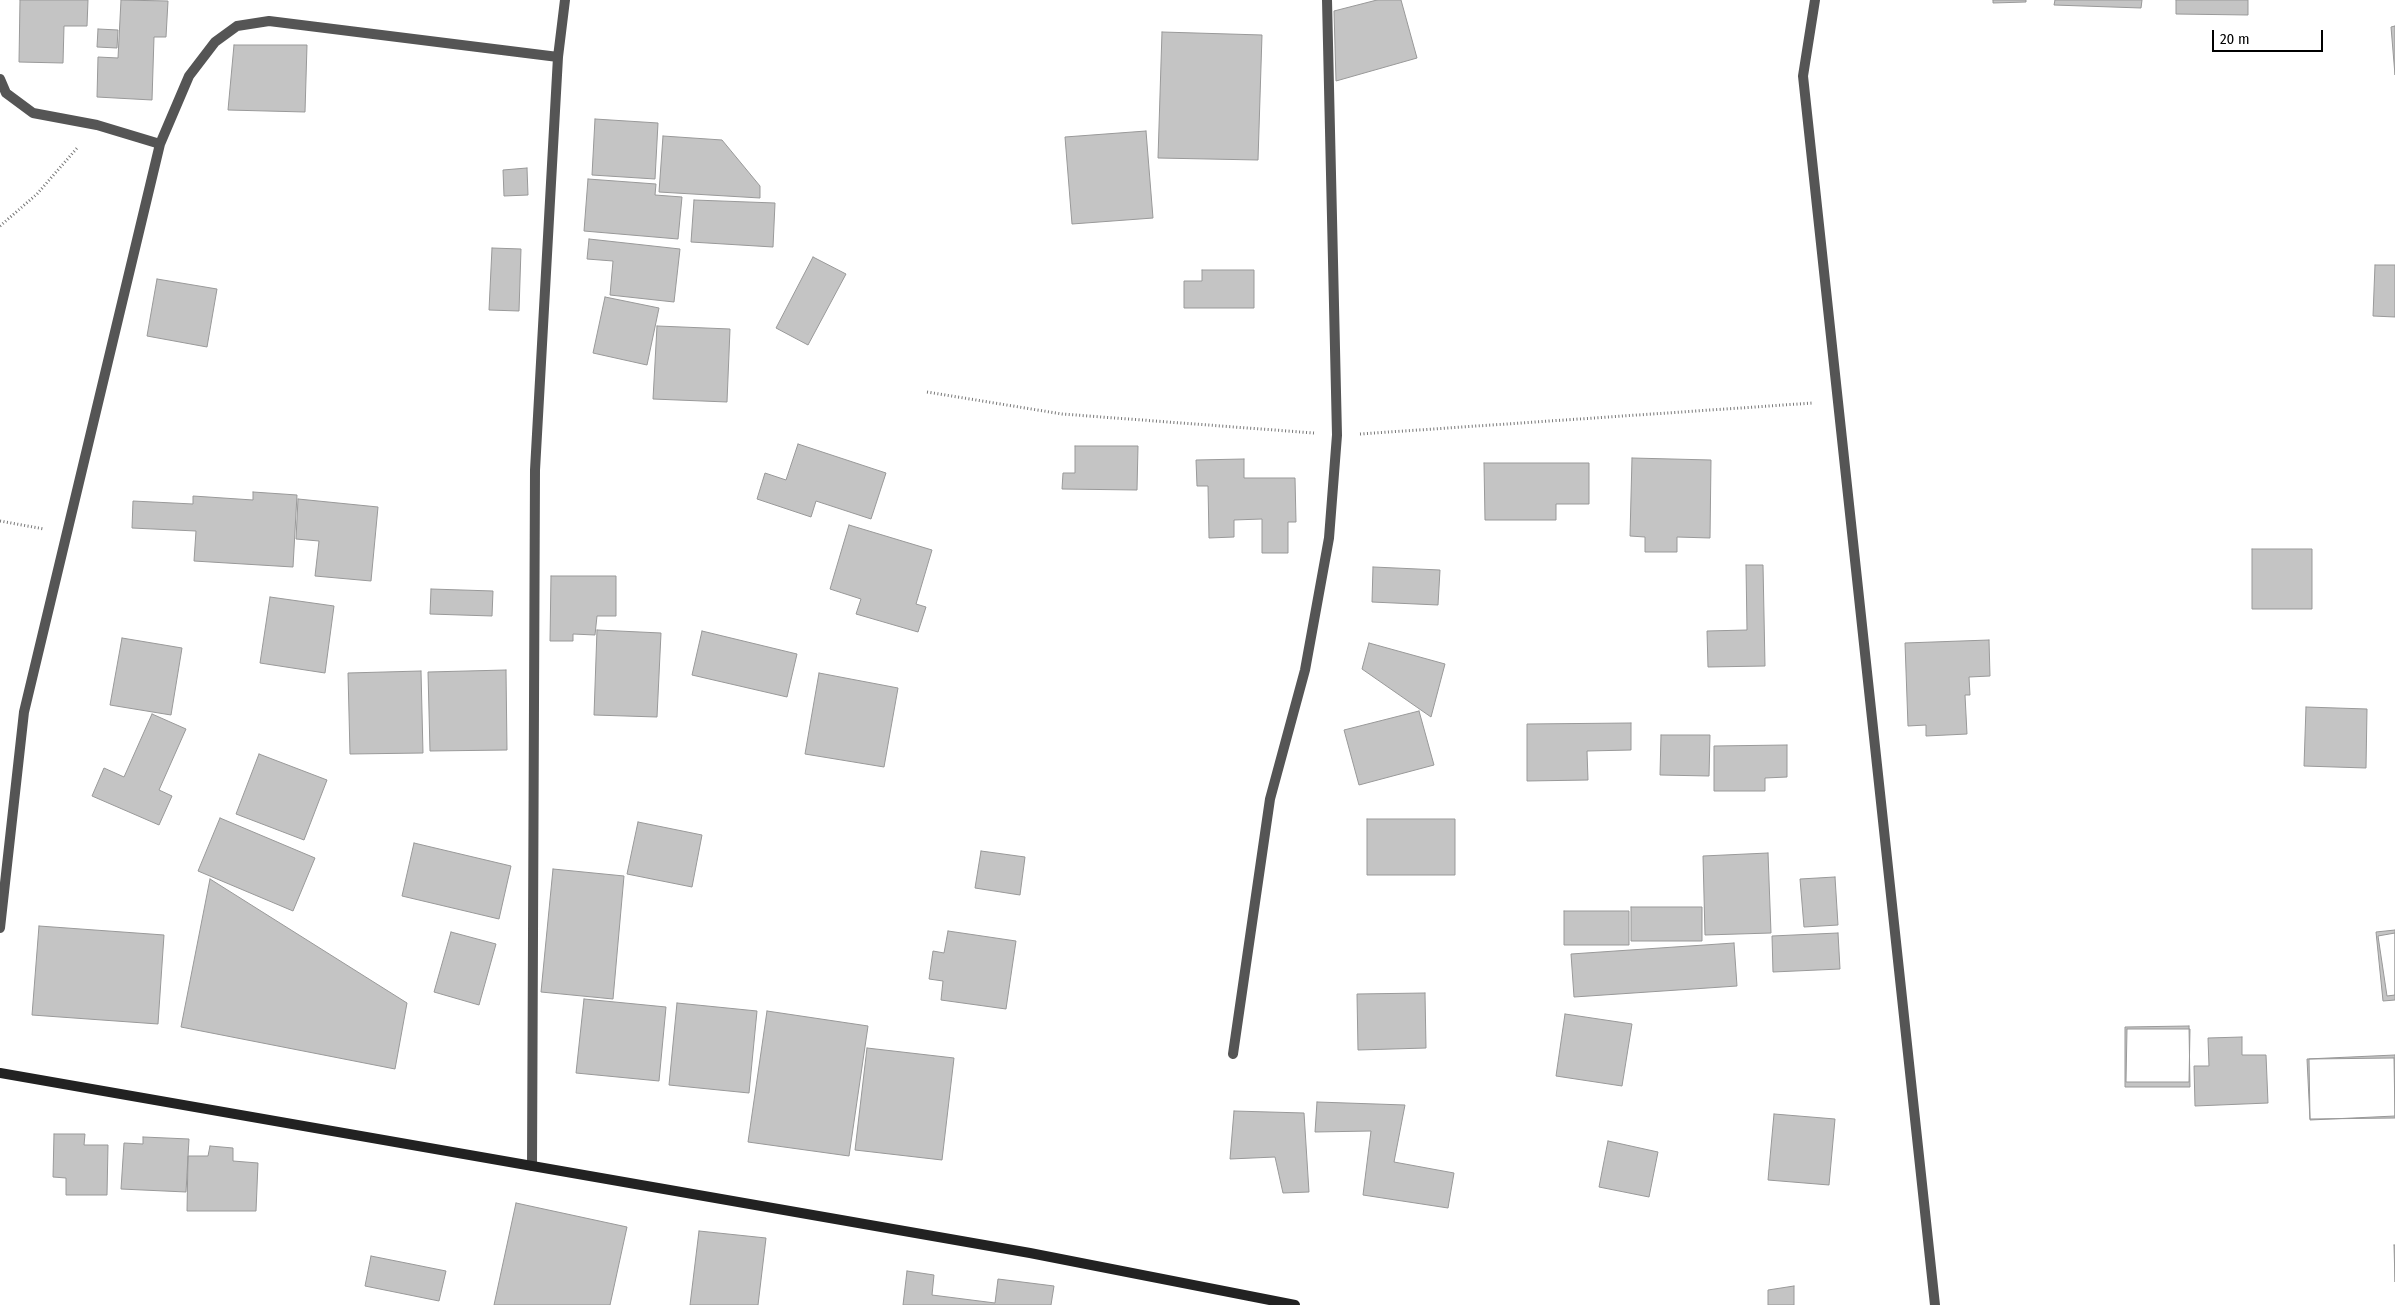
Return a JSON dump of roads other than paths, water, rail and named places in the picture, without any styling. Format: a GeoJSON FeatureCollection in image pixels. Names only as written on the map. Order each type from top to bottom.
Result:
{"type":"FeatureCollection","features":[{"type":"Feature","properties":{"kind":"main road"},"geometry":{"type":"LineString","coordinates":[[0,1073],[1030,1253],[1295,1305]]}},
{"type":"Feature","properties":{"kind":"street"},"geometry":{"type":"LineString","coordinates":[[532,1166],[535,470],[558,57],[565,0]]}},
{"type":"Feature","properties":{"kind":"street"},"geometry":{"type":"LineString","coordinates":[[1233,1054],[1270,800],[1305,670],[1329,538],[1337,435],[1327,0]]}},
{"type":"Feature","properties":{"kind":"street"},"geometry":{"type":"LineString","coordinates":[[1815,0],[1803,76],[1935,1305]]}},
{"type":"Feature","properties":{"kind":"street"},"geometry":{"type":"LineString","coordinates":[[0,928],[24,712],[160,144],[189,76],[215,42],[237,26],[269,21],[558,57]]}},
{"type":"Feature","properties":{"kind":"street"},"geometry":{"type":"LineString","coordinates":[[0,79],[6,93],[33,113],[97,125],[160,144]]}}]}
